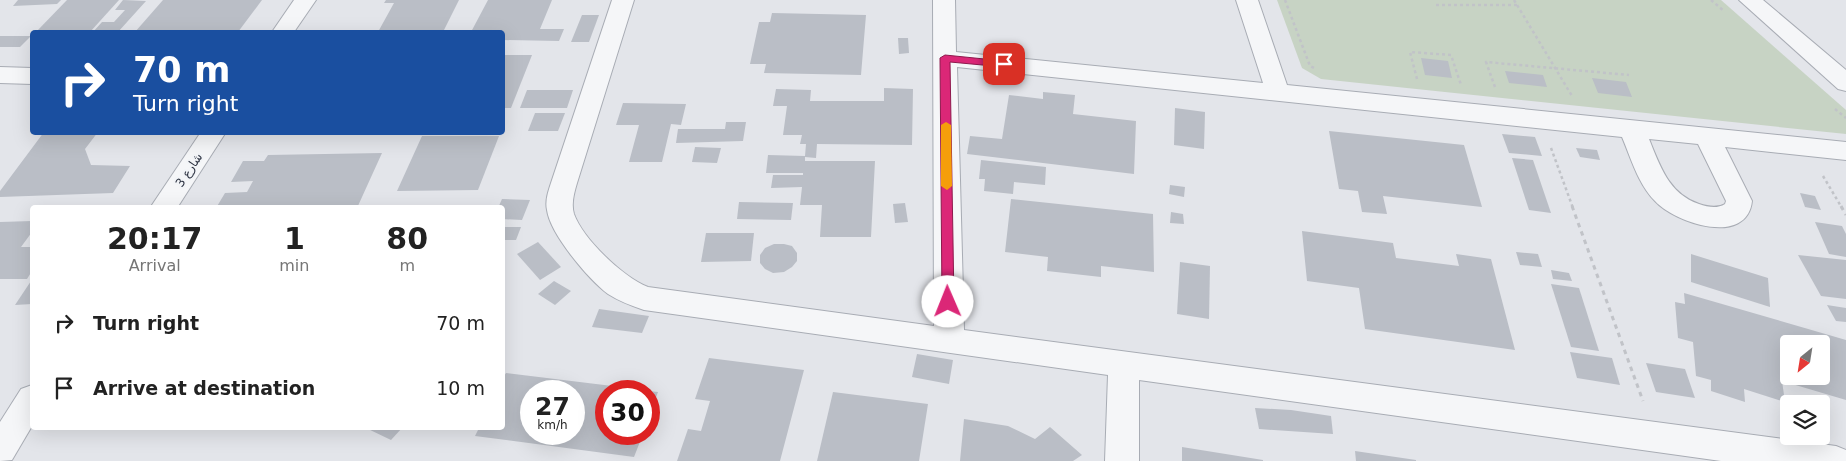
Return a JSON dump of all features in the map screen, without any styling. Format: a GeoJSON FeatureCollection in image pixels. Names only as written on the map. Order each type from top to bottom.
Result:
{"type":"FeatureCollection","features":[{"type":"Feature","properties":{"kind":"street"},"geometry":{"type":"LineString","coordinates":[[284,30],[305,0]]}},
{"type":"Feature","properties":{"kind":"street"},"geometry":{"type":"LineString","coordinates":[[623,0],[560,199],[561,214],[567,228],[602,271],[620,287],[644,298],[1656,438],[1836,461]]}},
{"type":"Feature","properties":{"kind":"street"},"geometry":{"type":"LineString","coordinates":[[944,0],[949,340]]}},
{"type":"Feature","properties":{"kind":"street"},"geometry":{"type":"LineString","coordinates":[[1247,0],[1278,93]]}},
{"type":"Feature","properties":{"kind":"street"},"geometry":{"type":"LineString","coordinates":[[1750,0],[1846,83]]}},
{"type":"Feature","properties":{"kind":"street"},"geometry":{"type":"LineString","coordinates":[[945,58],[1846,151]]}},
{"type":"Feature","properties":{"kind":"street"},"geometry":{"type":"LineString","coordinates":[[0,75],[30,76]]}},
{"type":"Feature","properties":{"kind":"street"},"geometry":{"type":"LineString","coordinates":[[1632,129],[1655,184],[1662,194],[1673,204],[1704,217],[1719,218],[1731,215],[1738,209],[1739,200],[1706,137]]}},
{"type":"Feature","properties":{"kind":"street","name":"شارع 3"},"geometry":{"type":"LineString","coordinates":[[165,205],[212,135]]}},
{"type":"Feature","properties":{"kind":"street"},"geometry":{"type":"LineString","coordinates":[[1122,461],[1124,364]]}},
{"type":"Feature","properties":{"kind":"street"},"geometry":{"type":"LineString","coordinates":[[0,450],[30,402]]}},
{"type":"Feature","properties":{"kind":"path"},"geometry":{"type":"LineString","coordinates":[[1514,0],[1590,125]]}},
{"type":"Feature","properties":{"kind":"path"},"geometry":{"type":"LineString","coordinates":[[1436,5],[1517,5]]}},
{"type":"Feature","properties":{"kind":"path"},"geometry":{"type":"LineString","coordinates":[[1418,83],[1410,52],[1451,55],[1462,88]]}},
{"type":"Feature","properties":{"kind":"path"},"geometry":{"type":"LineString","coordinates":[[1497,91],[1486,62],[1629,75]]}},
{"type":"Feature","properties":{"kind":"path"},"geometry":{"type":"LineString","coordinates":[[1541,120],[1656,438]]}},
{"type":"Feature","properties":{"kind":"path"},"geometry":{"type":"LineString","coordinates":[[1806,147],[1846,215]]}},
{"type":"Feature","properties":{"kind":"green space"},"geometry":{"type":"Polygon","coordinates":[[[1277,0],[1721,0],[1846,110],[1846,134],[1321,79],[1302,68],[1277,0]]]}},
{"type":"Feature","properties":{"kind":"building"},"geometry":{"type":"Polygon","coordinates":[[[18,0],[61,0],[57,4],[13,6],[18,0]]]}},
{"type":"Feature","properties":{"kind":"building"},"geometry":{"type":"Polygon","coordinates":[[[67,0],[119,0],[92,30],[38,30],[67,0]]]}},
{"type":"Feature","properties":{"kind":"building"},"geometry":{"type":"Polygon","coordinates":[[[123,0],[146,1],[120,30],[95,30],[102,22],[114,22],[125,10],[115,10],[123,0]]]}},
{"type":"Feature","properties":{"kind":"building"},"geometry":{"type":"Polygon","coordinates":[[[163,0],[262,0],[240,30],[137,30],[163,0]]]}},
{"type":"Feature","properties":{"kind":"building"},"geometry":{"type":"Polygon","coordinates":[[[386,0],[459,0],[444,30],[379,30],[394,3],[384,3],[386,0]]]}},
{"type":"Feature","properties":{"kind":"building"},"geometry":{"type":"Polygon","coordinates":[[[488,0],[552,0],[540,29],[564,29],[559,41],[505,40],[505,30],[472,30],[488,0]]]}},
{"type":"Feature","properties":{"kind":"building"},"geometry":{"type":"Polygon","coordinates":[[[772,13],[866,15],[861,75],[764,73],[766,64],[750,64],[759,22],[770,22],[772,13]]]}},
{"type":"Feature","properties":{"kind":"building"},"geometry":{"type":"Polygon","coordinates":[[[582,15],[599,15],[589,42],[571,42],[582,15]]]}},
{"type":"Feature","properties":{"kind":"building"},"geometry":{"type":"Polygon","coordinates":[[[0,36],[30,36],[20,47],[0,47],[0,36]]]}},
{"type":"Feature","properties":{"kind":"building"},"geometry":{"type":"Polygon","coordinates":[[[898,38],[908,38],[909,53],[899,54],[898,38]]]}},
{"type":"Feature","properties":{"kind":"building"},"geometry":{"type":"Polygon","coordinates":[[[505,55],[532,55],[511,108],[505,108],[505,55]]]}},
{"type":"Feature","properties":{"kind":"building"},"geometry":{"type":"Polygon","coordinates":[[[1421,58],[1448,61],[1452,78],[1425,75],[1421,58]]]}},
{"type":"Feature","properties":{"kind":"building"},"geometry":{"type":"Polygon","coordinates":[[[1505,71],[1543,75],[1547,87],[1509,83],[1505,71]]]}},
{"type":"Feature","properties":{"kind":"building"},"geometry":{"type":"Polygon","coordinates":[[[1592,78],[1626,82],[1632,97],[1598,93],[1592,78]]]}},
{"type":"Feature","properties":{"kind":"building"},"geometry":{"type":"Polygon","coordinates":[[[884,88],[913,89],[912,145],[817,144],[816,158],[805,157],[805,161],[875,161],[871,237],[820,237],[822,205],[800,205],[802,187],[771,188],[773,175],[803,175],[803,173],[766,173],[768,155],[805,156],[806,144],[800,144],[802,135],[783,135],[787,106],[773,106],[776,89],[811,90],[810,101],[884,101],[884,88]]]}},
{"type":"Feature","properties":{"kind":"building"},"geometry":{"type":"Polygon","coordinates":[[[527,90],[573,90],[567,108],[520,108],[527,90]]]}},
{"type":"Feature","properties":{"kind":"building"},"geometry":{"type":"Polygon","coordinates":[[[1043,92],[1075,95],[1073,114],[1136,121],[1134,174],[967,154],[970,136],[1002,139],[1009,95],[1043,99],[1043,92]]]}},
{"type":"Feature","properties":{"kind":"building"},"geometry":{"type":"Polygon","coordinates":[[[623,103],[686,104],[681,125],[671,124],[662,162],[629,162],[639,125],[616,125],[623,103]]]}},
{"type":"Feature","properties":{"kind":"building"},"geometry":{"type":"Polygon","coordinates":[[[1175,108],[1205,112],[1204,149],[1174,145],[1175,108]]]}},
{"type":"Feature","properties":{"kind":"building"},"geometry":{"type":"Polygon","coordinates":[[[535,113],[565,113],[558,131],[528,131],[535,113]]]}},
{"type":"Feature","properties":{"kind":"building"},"geometry":{"type":"Polygon","coordinates":[[[726,122],[746,122],[743,141],[676,143],[678,129],[725,129],[726,122]]]}},
{"type":"Feature","properties":{"kind":"building"},"geometry":{"type":"Polygon","coordinates":[[[1329,131],[1464,145],[1482,207],[1383,196],[1387,214],[1362,212],[1358,191],[1339,189],[1329,131]]]}},
{"type":"Feature","properties":{"kind":"building"},"geometry":{"type":"Polygon","coordinates":[[[1502,134],[1535,137],[1542,156],[1509,153],[1502,134]]]}},
{"type":"Feature","properties":{"kind":"building"},"geometry":{"type":"Polygon","coordinates":[[[42,135],[96,135],[85,149],[91,165],[130,166],[113,193],[0,197],[0,191],[42,135]]]}},
{"type":"Feature","properties":{"kind":"building"},"geometry":{"type":"Polygon","coordinates":[[[422,136],[499,136],[478,190],[397,191],[422,136]]]}},
{"type":"Feature","properties":{"kind":"building"},"geometry":{"type":"Polygon","coordinates":[[[695,147],[721,148],[717,163],[692,162],[695,147]]]}},
{"type":"Feature","properties":{"kind":"building"},"geometry":{"type":"Polygon","coordinates":[[[1576,148],[1597,150],[1600,160],[1580,157],[1576,148]]]}},
{"type":"Feature","properties":{"kind":"building"},"geometry":{"type":"Polygon","coordinates":[[[382,153],[358,205],[218,205],[225,193],[247,192],[253,181],[231,182],[243,161],[264,161],[268,155],[382,153]]]}},
{"type":"Feature","properties":{"kind":"building"},"geometry":{"type":"Polygon","coordinates":[[[1512,158],[1533,160],[1551,213],[1529,210],[1512,158]]]}},
{"type":"Feature","properties":{"kind":"building"},"geometry":{"type":"Polygon","coordinates":[[[981,160],[1046,167],[1045,185],[1014,182],[1013,194],[984,191],[985,179],[979,179],[981,160]]]}},
{"type":"Feature","properties":{"kind":"building"},"geometry":{"type":"Polygon","coordinates":[[[1170,185],[1185,187],[1184,197],[1169,194],[1170,185]]]}},
{"type":"Feature","properties":{"kind":"building"},"geometry":{"type":"Polygon","coordinates":[[[1800,193],[1815,196],[1821,210],[1805,207],[1800,193]]]}},
{"type":"Feature","properties":{"kind":"building"},"geometry":{"type":"Polygon","coordinates":[[[502,199],[530,200],[522,220],[505,219],[505,205],[499,205],[502,199]]]}},
{"type":"Feature","properties":{"kind":"building"},"geometry":{"type":"Polygon","coordinates":[[[1011,199],[1153,214],[1154,272],[1101,266],[1101,277],[1047,271],[1048,257],[1005,252],[1011,199]]]}},
{"type":"Feature","properties":{"kind":"building"},"geometry":{"type":"Polygon","coordinates":[[[739,202],[793,203],[791,220],[737,219],[739,202]]]}},
{"type":"Feature","properties":{"kind":"building"},"geometry":{"type":"Polygon","coordinates":[[[905,203],[908,222],[895,223],[893,204],[905,203]]]}},
{"type":"Feature","properties":{"kind":"building"},"geometry":{"type":"Polygon","coordinates":[[[1171,212],[1183,214],[1184,224],[1170,223],[1171,212]]]}},
{"type":"Feature","properties":{"kind":"building"},"geometry":{"type":"Polygon","coordinates":[[[30,221],[30,235],[21,247],[30,247],[30,274],[27,279],[0,279],[0,222],[30,221]]]}},
{"type":"Feature","properties":{"kind":"building"},"geometry":{"type":"Polygon","coordinates":[[[1815,222],[1842,226],[1846,234],[1846,257],[1829,254],[1815,222]]]}},
{"type":"Feature","properties":{"kind":"building"},"geometry":{"type":"Polygon","coordinates":[[[505,227],[521,227],[516,240],[505,240],[505,227]]]}},
{"type":"Feature","properties":{"kind":"building"},"geometry":{"type":"Polygon","coordinates":[[[1302,231],[1393,243],[1396,258],[1459,266],[1456,254],[1491,259],[1515,350],[1365,329],[1359,288],[1307,281],[1302,231]]]}},
{"type":"Feature","properties":{"kind":"building"},"geometry":{"type":"Polygon","coordinates":[[[706,233],[754,233],[751,261],[701,262],[706,233]]]}},
{"type":"Feature","properties":{"kind":"building"},"geometry":{"type":"Polygon","coordinates":[[[538,242],[561,267],[540,280],[517,254],[538,242]]]}},
{"type":"Feature","properties":{"kind":"building"},"geometry":{"type":"Polygon","coordinates":[[[774,244],[792,246],[797,253],[797,261],[784,272],[773,273],[765,269],[760,263],[760,255],[765,248],[774,244]]]}},
{"type":"Feature","properties":{"kind":"building"},"geometry":{"type":"Polygon","coordinates":[[[1516,252],[1538,254],[1542,267],[1520,265],[1516,252]]]}},
{"type":"Feature","properties":{"kind":"building"},"geometry":{"type":"Polygon","coordinates":[[[1691,254],[1768,278],[1770,307],[1691,282],[1691,254]]]}},
{"type":"Feature","properties":{"kind":"building"},"geometry":{"type":"Polygon","coordinates":[[[1798,255],[1846,260],[1846,299],[1821,296],[1798,255]]]}},
{"type":"Feature","properties":{"kind":"building"},"geometry":{"type":"Polygon","coordinates":[[[1180,262],[1210,266],[1209,319],[1177,314],[1180,262]]]}},
{"type":"Feature","properties":{"kind":"building"},"geometry":{"type":"Polygon","coordinates":[[[1551,270],[1569,273],[1572,281],[1553,279],[1551,270]]]}},
{"type":"Feature","properties":{"kind":"building"},"geometry":{"type":"Polygon","coordinates":[[[554,281],[571,291],[555,305],[538,294],[554,281]]]}},
{"type":"Feature","properties":{"kind":"building"},"geometry":{"type":"Polygon","coordinates":[[[30,282],[30,304],[15,305],[30,282]]]}},
{"type":"Feature","properties":{"kind":"building"},"geometry":{"type":"Polygon","coordinates":[[[1551,284],[1579,288],[1599,351],[1571,347],[1551,284]]]}},
{"type":"Feature","properties":{"kind":"building"},"geometry":{"type":"Polygon","coordinates":[[[1684,293],[1829,335],[1780,335],[1780,385],[1783,385],[1784,395],[1780,395],[1780,400],[1744,389],[1745,402],[1711,391],[1711,380],[1696,376],[1693,342],[1678,338],[1675,302],[1685,304],[1684,293]]]}},
{"type":"Feature","properties":{"kind":"building"},"geometry":{"type":"Polygon","coordinates":[[[1827,305],[1846,308],[1846,322],[1836,321],[1827,305]]]}},
{"type":"Feature","properties":{"kind":"building"},"geometry":{"type":"Polygon","coordinates":[[[599,309],[649,316],[642,333],[592,327],[599,309]]]}},
{"type":"Feature","properties":{"kind":"building"},"geometry":{"type":"Polygon","coordinates":[[[1830,335],[1846,340],[1846,400],[1795,385],[1830,385],[1830,335]]]}},
{"type":"Feature","properties":{"kind":"building"},"geometry":{"type":"Polygon","coordinates":[[[1570,352],[1612,358],[1620,385],[1577,378],[1570,352]]]}},
{"type":"Feature","properties":{"kind":"building"},"geometry":{"type":"Polygon","coordinates":[[[917,354],[953,360],[949,384],[912,377],[917,354]]]}},
{"type":"Feature","properties":{"kind":"building"},"geometry":{"type":"Polygon","coordinates":[[[709,358],[804,370],[780,461],[677,461],[688,429],[701,431],[710,401],[695,399],[709,358]]]}},
{"type":"Feature","properties":{"kind":"building"},"geometry":{"type":"Polygon","coordinates":[[[1646,363],[1685,369],[1695,398],[1656,392],[1646,363]]]}},
{"type":"Feature","properties":{"kind":"building"},"geometry":{"type":"Polygon","coordinates":[[[506,373],[563,380],[520,380],[520,442],[475,436],[478,430],[505,430],[506,373]]]}},
{"type":"Feature","properties":{"kind":"building"},"geometry":{"type":"Polygon","coordinates":[[[585,383],[595,384],[595,445],[639,445],[634,457],[543,445],[585,445],[585,383]]]}},
{"type":"Feature","properties":{"kind":"building"},"geometry":{"type":"Polygon","coordinates":[[[833,392],[928,404],[919,461],[817,461],[833,392]]]}},
{"type":"Feature","properties":{"kind":"building"},"geometry":{"type":"Polygon","coordinates":[[[1255,408],[1291,410],[1331,416],[1333,434],[1259,429],[1255,408]]]}},
{"type":"Feature","properties":{"kind":"building"},"geometry":{"type":"Polygon","coordinates":[[[964,419],[1008,426],[1035,439],[1050,427],[1082,455],[1073,461],[960,461],[964,419]]]}},
{"type":"Feature","properties":{"kind":"building"},"geometry":{"type":"Polygon","coordinates":[[[370,430],[400,430],[391,440],[370,430]]]}},
{"type":"Feature","properties":{"kind":"building"},"geometry":{"type":"Polygon","coordinates":[[[1182,447],[1263,460],[1263,461],[1182,461],[1182,447]]]}},
{"type":"Feature","properties":{"kind":"building"},"geometry":{"type":"Polygon","coordinates":[[[1355,451],[1416,460],[1416,461],[1356,461],[1355,451]]]}},
{"type":"Feature","properties":{"kind":"slow traffic"},"geometry":{"type":"LineString","coordinates":[[946,125],[947,186]]}},
{"type":"Feature","properties":{"kind":"route"},"geometry":{"type":"LineString","coordinates":[[948,302],[945,58],[1004,64]]}}]}
